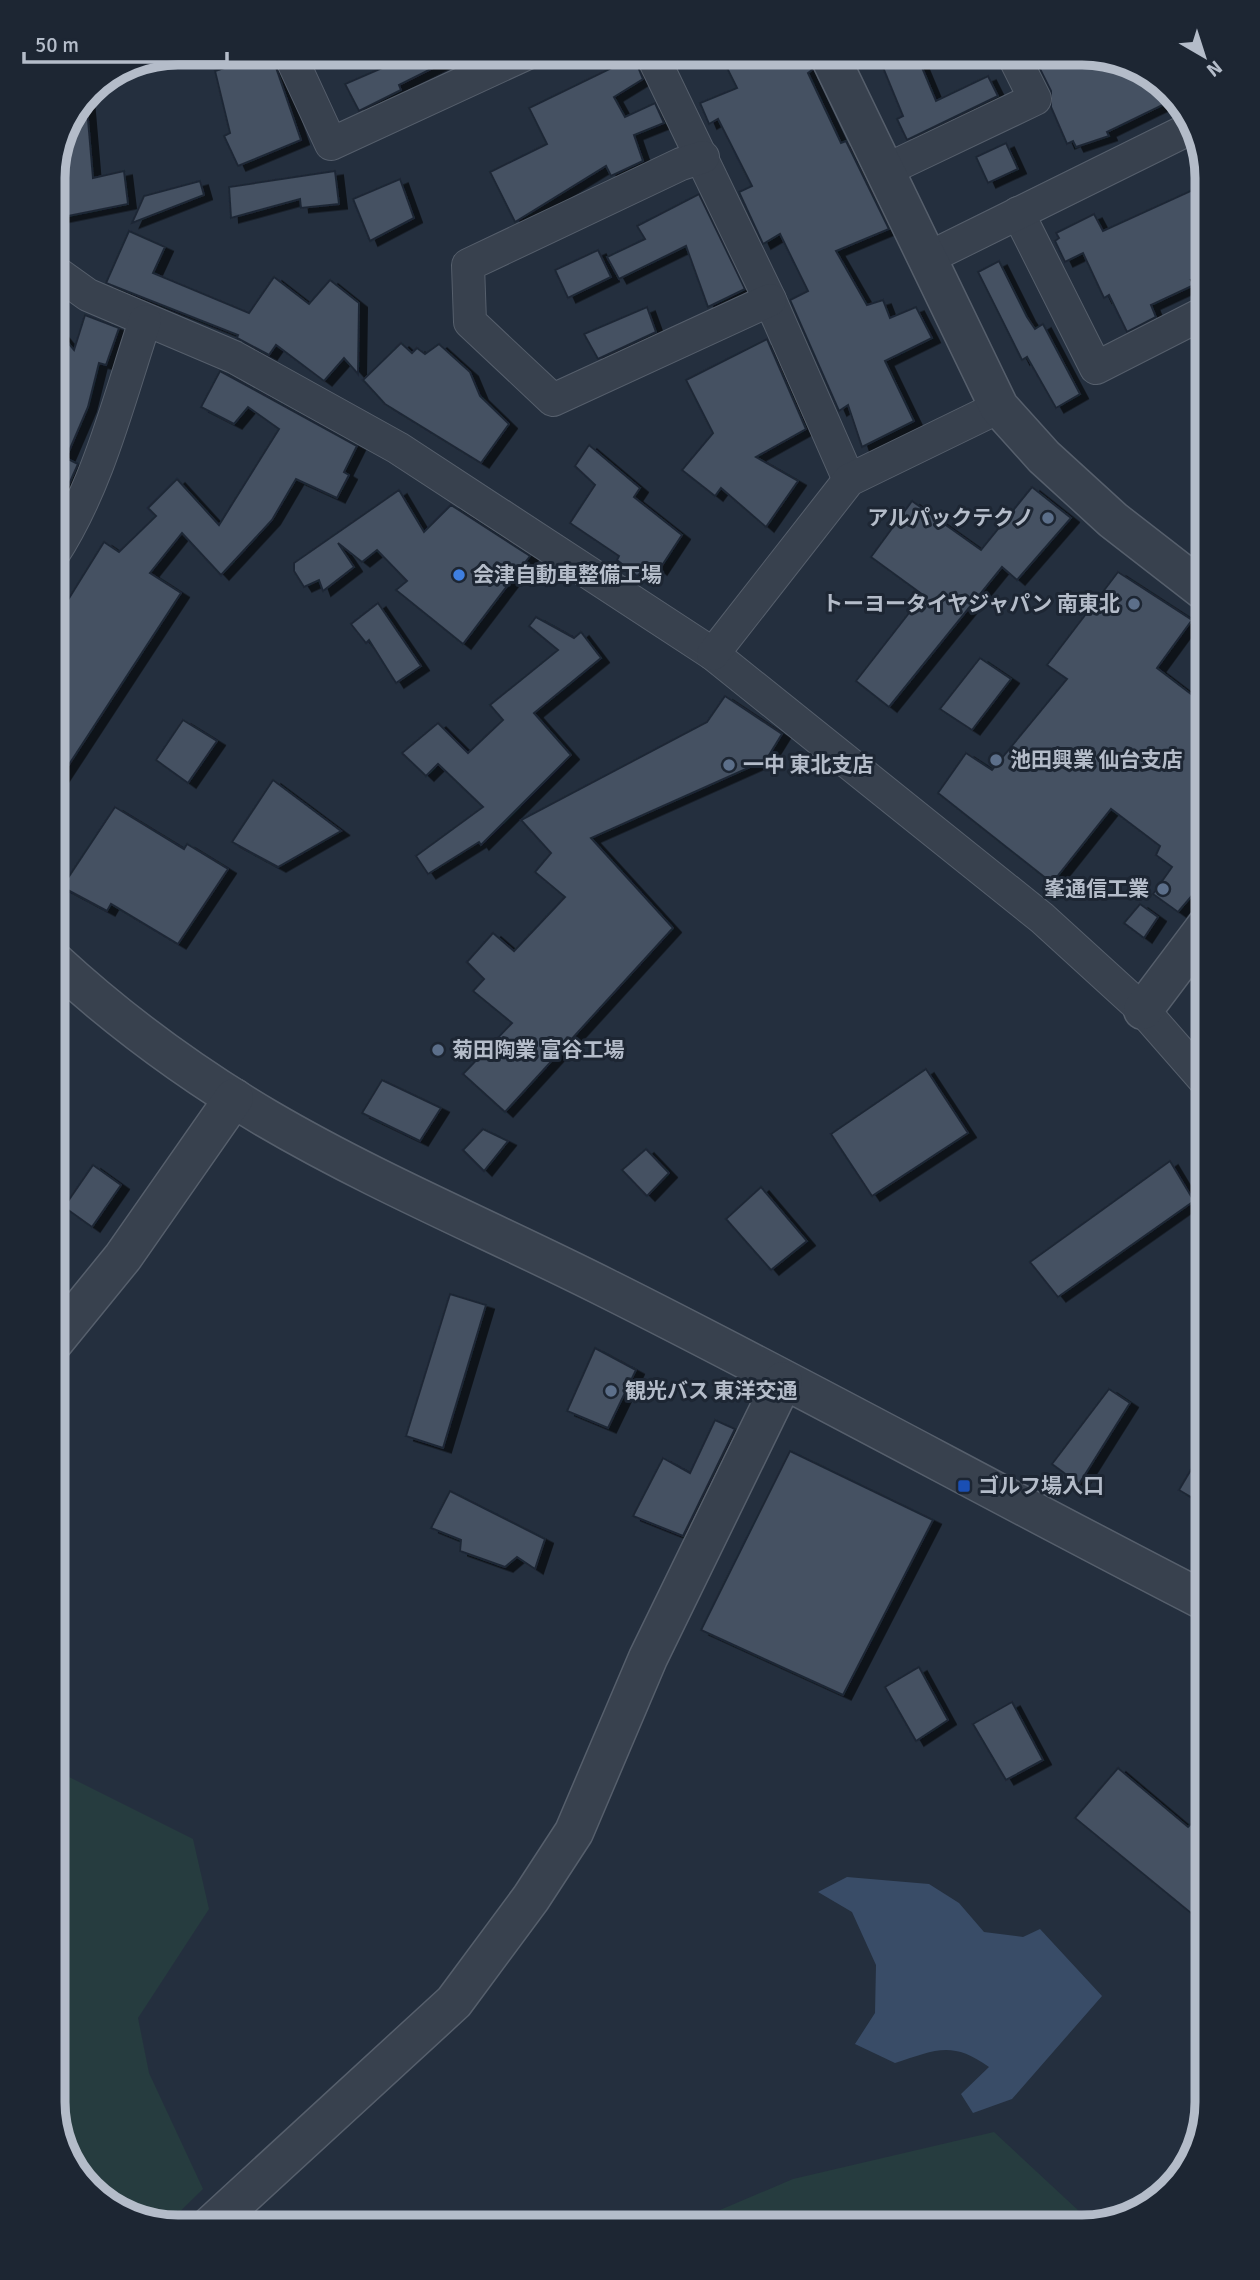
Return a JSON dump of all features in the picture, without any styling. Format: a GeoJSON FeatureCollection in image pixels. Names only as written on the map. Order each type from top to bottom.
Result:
{"type":"FeatureCollection","features":[{"type":"Feature","properties":{"kind":"street"},"geometry":{"type":"LineString","coordinates":[[295,65],[331,144],[502,65]]}},
{"type":"Feature","properties":{"kind":"street"},"geometry":{"type":"LineString","coordinates":[[657,65],[704,157],[849,480]]}},
{"type":"Feature","properties":{"kind":"street"},"geometry":{"type":"LineString","coordinates":[[834,65],[999,407],[1044,457],[1113,520],[1195,583]]}},
{"type":"Feature","properties":{"kind":"street"},"geometry":{"type":"LineString","coordinates":[[884,171],[1035,99],[1019,65]]}},
{"type":"Feature","properties":{"kind":"street"},"geometry":{"type":"LineString","coordinates":[[926,259],[1185,131]]}},
{"type":"Feature","properties":{"kind":"street"},"geometry":{"type":"LineString","coordinates":[[704,157],[681,164],[468,265],[470,322],[553,400],[770,300]]}},
{"type":"Feature","properties":{"kind":"street"},"geometry":{"type":"LineString","coordinates":[[1018,213],[1096,368],[1195,323]]}},
{"type":"Feature","properties":{"kind":"street"},"geometry":{"type":"LineString","coordinates":[[65,279],[88,295],[234,357],[398,448],[713,654],[981,867],[1143,1010],[1195,1068]]}},
{"type":"Feature","properties":{"kind":"street"},"geometry":{"type":"LineString","coordinates":[[65,536],[99,457],[145,321]]}},
{"type":"Feature","properties":{"kind":"street"},"geometry":{"type":"LineString","coordinates":[[713,654],[849,480],[999,407]]}},
{"type":"Feature","properties":{"kind":"street"},"geometry":{"type":"LineString","coordinates":[[1143,1010],[1195,942]]}},
{"type":"Feature","properties":{"kind":"street"},"geometry":{"type":"LineString","coordinates":[[65,970],[150,1041],[234,1098],[374,1175],[607,1288],[1195,1595]]}},
{"type":"Feature","properties":{"kind":"street"},"geometry":{"type":"LineString","coordinates":[[65,1328],[122,1257],[234,1098]]}},
{"type":"Feature","properties":{"kind":"street"},"geometry":{"type":"LineString","coordinates":[[222,2215],[454,2003],[531,1898],[574,1832],[648,1658],[783,1381]]}},
{"type":"Feature","properties":{"kind":"green space"},"geometry":{"type":"Polygon","coordinates":[[[65,1775],[193,1839],[209,1909],[138,2018],[149,2073],[203,2189],[176,2215],[141,2209],[128,2204],[103,2187],[80,2159],[73,2145],[65,2102],[65,1775]]]}},
{"type":"Feature","properties":{"kind":"green space"},"geometry":{"type":"Polygon","coordinates":[[[994,2132],[1083,2215],[708,2215],[793,2179],[994,2132]]]}},
{"type":"Feature","properties":{"kind":"water"},"geometry":{"type":"Polygon","coordinates":[[[847,1877],[929,1884],[959,1903],[984,1932],[1023,1937],[1040,1929],[1102,1996],[1012,2099],[973,2113],[961,2094],[989,2067],[976,2059],[954,2050],[943,2050],[895,2063],[855,2044],[875,2013],[876,1965],[852,1912],[818,1892],[847,1877]]]}},
{"type":"Feature","properties":{"kind":"building"},"geometry":{"type":"Polygon","coordinates":[[[234,65],[275,65],[301,140],[238,166],[224,136],[230,133],[215,71],[234,65]]]}},
{"type":"Feature","properties":{"kind":"building"},"geometry":{"type":"Polygon","coordinates":[[[389,65],[439,65],[399,85],[401,90],[359,111],[345,84],[389,65]]]}},
{"type":"Feature","properties":{"kind":"building"},"geometry":{"type":"Polygon","coordinates":[[[618,65],[637,65],[643,79],[614,97],[625,117],[655,103],[664,123],[634,135],[643,161],[611,176],[606,166],[515,222],[490,172],[547,144],[529,108],[618,65]]]}},
{"type":"Feature","properties":{"kind":"building"},"geometry":{"type":"Polygon","coordinates":[[[734,65],[810,65],[812,70],[808,73],[841,143],[846,141],[889,229],[836,251],[867,305],[883,300],[890,318],[916,307],[932,338],[885,361],[914,421],[862,447],[848,405],[839,411],[790,300],[808,291],[780,234],[763,244],[739,192],[752,186],[718,119],[709,124],[700,103],[737,88],[727,68],[734,65]]]}},
{"type":"Feature","properties":{"kind":"building"},"geometry":{"type":"Polygon","coordinates":[[[882,65],[921,65],[936,101],[988,76],[998,96],[907,140],[897,119],[903,116],[882,65]]]}},
{"type":"Feature","properties":{"kind":"building"},"geometry":{"type":"Polygon","coordinates":[[[1038,65],[1090,65],[1132,76],[1167,103],[1107,132],[1109,136],[1076,147],[1073,141],[1067,144],[1051,107],[1051,91],[1038,65]]]}},
{"type":"Feature","properties":{"kind":"building"},"geometry":{"type":"Polygon","coordinates":[[[87,110],[93,178],[124,171],[128,204],[65,217],[65,170],[69,149],[76,128],[87,110]]]}},
{"type":"Feature","properties":{"kind":"building"},"geometry":{"type":"Polygon","coordinates":[[[1006,143],[1018,169],[988,183],[976,157],[1006,143]]]}},
{"type":"Feature","properties":{"kind":"building"},"geometry":{"type":"Polygon","coordinates":[[[335,171],[339,204],[301,208],[300,199],[231,218],[229,187],[335,171]]]}},
{"type":"Feature","properties":{"kind":"building"},"geometry":{"type":"Polygon","coordinates":[[[400,179],[414,218],[370,241],[353,199],[400,179]]]}},
{"type":"Feature","properties":{"kind":"building"},"geometry":{"type":"Polygon","coordinates":[[[200,181],[204,195],[132,223],[144,196],[200,181]]]}},
{"type":"Feature","properties":{"kind":"building"},"geometry":{"type":"Polygon","coordinates":[[[1195,189],[1195,278],[1191,280],[1194,285],[1151,305],[1156,317],[1127,332],[1109,295],[1104,298],[1083,253],[1065,262],[1055,241],[1059,238],[1056,233],[1094,214],[1103,231],[1195,189]]]}},
{"type":"Feature","properties":{"kind":"building"},"geometry":{"type":"Polygon","coordinates":[[[699,194],[745,289],[708,307],[686,246],[619,279],[607,257],[645,239],[637,226],[699,194]]]}},
{"type":"Feature","properties":{"kind":"building"},"geometry":{"type":"Polygon","coordinates":[[[129,231],[165,247],[153,273],[249,313],[274,277],[309,304],[330,280],[359,303],[358,374],[344,358],[324,381],[276,345],[269,355],[237,338],[238,335],[106,283],[129,231]]]}},
{"type":"Feature","properties":{"kind":"building"},"geometry":{"type":"Polygon","coordinates":[[[598,250],[611,277],[568,298],[555,270],[598,250]]]}},
{"type":"Feature","properties":{"kind":"building"},"geometry":{"type":"Polygon","coordinates":[[[999,261],[1027,317],[1035,329],[1043,324],[1080,394],[1056,408],[1027,357],[1022,360],[978,272],[999,261]]]}},
{"type":"Feature","properties":{"kind":"building"},"geometry":{"type":"Polygon","coordinates":[[[647,307],[656,332],[598,359],[584,334],[647,307]]]}},
{"type":"Feature","properties":{"kind":"building"},"geometry":{"type":"Polygon","coordinates":[[[85,315],[119,328],[106,365],[99,363],[88,407],[66,458],[78,464],[65,493],[65,339],[74,350],[85,315]]]}},
{"type":"Feature","properties":{"kind":"building"},"geometry":{"type":"Polygon","coordinates":[[[767,339],[806,429],[756,457],[798,481],[766,527],[721,488],[715,496],[682,470],[713,433],[686,380],[767,339]]]}},
{"type":"Feature","properties":{"kind":"building"},"geometry":{"type":"Polygon","coordinates":[[[401,343],[412,353],[417,348],[425,354],[439,344],[470,372],[480,396],[509,424],[481,463],[385,404],[363,380],[401,343]]]}},
{"type":"Feature","properties":{"kind":"building"},"geometry":{"type":"Polygon","coordinates":[[[220,371],[357,446],[344,472],[349,475],[337,498],[296,479],[272,520],[221,575],[182,533],[150,573],[181,593],[65,771],[65,605],[104,542],[119,552],[156,516],[148,508],[177,479],[219,525],[279,429],[248,407],[234,424],[201,407],[220,371]]]}},
{"type":"Feature","properties":{"kind":"building"},"geometry":{"type":"Polygon","coordinates":[[[589,445],[640,488],[634,497],[682,535],[659,570],[652,564],[637,576],[617,560],[619,556],[570,523],[595,485],[575,466],[589,445]]]}},
{"type":"Feature","properties":{"kind":"building"},"geometry":{"type":"Polygon","coordinates":[[[1032,487],[1071,518],[1017,580],[1002,567],[889,707],[856,681],[923,595],[871,557],[912,501],[981,550],[1032,487]]]}},
{"type":"Feature","properties":{"kind":"building"},"geometry":{"type":"Polygon","coordinates":[[[399,490],[424,532],[451,505],[530,556],[463,644],[396,590],[407,581],[377,550],[362,562],[338,543],[354,567],[323,591],[319,580],[304,587],[294,571],[294,563],[399,490]]]}},
{"type":"Feature","properties":{"kind":"building"},"geometry":{"type":"Polygon","coordinates":[[[1118,572],[1192,620],[1157,668],[1195,697],[1195,892],[1178,912],[1153,894],[1172,867],[1156,855],[1160,846],[1111,809],[1052,883],[938,793],[966,753],[992,770],[1067,679],[1047,665],[1118,572]]]}},
{"type":"Feature","properties":{"kind":"building"},"geometry":{"type":"Polygon","coordinates":[[[378,603],[421,666],[396,683],[369,640],[366,643],[351,624],[378,603]]]}},
{"type":"Feature","properties":{"kind":"building"},"geometry":{"type":"Polygon","coordinates":[[[536,617],[574,638],[581,632],[601,658],[534,713],[571,755],[481,845],[479,842],[428,874],[416,856],[483,807],[438,764],[426,776],[402,753],[438,723],[468,753],[503,720],[490,705],[558,650],[529,626],[536,617]]]}},
{"type":"Feature","properties":{"kind":"building"},"geometry":{"type":"Polygon","coordinates":[[[980,658],[1011,679],[972,730],[940,709],[980,658]]]}},
{"type":"Feature","properties":{"kind":"building"},"geometry":{"type":"Polygon","coordinates":[[[725,696],[782,734],[766,760],[591,838],[673,928],[505,1112],[463,1074],[512,1023],[473,991],[484,979],[467,962],[493,933],[514,951],[565,897],[535,872],[551,853],[521,820],[707,722],[725,696]]]}},
{"type":"Feature","properties":{"kind":"building"},"geometry":{"type":"Polygon","coordinates":[[[183,720],[217,741],[188,783],[156,760],[183,720]]]}},
{"type":"Feature","properties":{"kind":"building"},"geometry":{"type":"Polygon","coordinates":[[[273,780],[341,831],[278,867],[232,842],[273,780]]]}},
{"type":"Feature","properties":{"kind":"building"},"geometry":{"type":"Polygon","coordinates":[[[115,807],[184,849],[187,844],[228,869],[178,944],[111,904],[107,911],[65,889],[65,882],[115,807]]]}},
{"type":"Feature","properties":{"kind":"building"},"geometry":{"type":"Polygon","coordinates":[[[1140,904],[1158,917],[1144,938],[1124,923],[1140,904]]]}},
{"type":"Feature","properties":{"kind":"building"},"geometry":{"type":"Polygon","coordinates":[[[926,1069],[968,1133],[872,1196],[831,1134],[926,1069]]]}},
{"type":"Feature","properties":{"kind":"building"},"geometry":{"type":"Polygon","coordinates":[[[382,1080],[441,1108],[420,1141],[362,1113],[382,1080]]]}},
{"type":"Feature","properties":{"kind":"building"},"geometry":{"type":"Polygon","coordinates":[[[483,1129],[508,1141],[484,1171],[463,1150],[483,1129]]]}},
{"type":"Feature","properties":{"kind":"building"},"geometry":{"type":"Polygon","coordinates":[[[646,1149],[669,1173],[647,1196],[622,1170],[646,1149]]]}},
{"type":"Feature","properties":{"kind":"building"},"geometry":{"type":"Polygon","coordinates":[[[1170,1161],[1194,1201],[1058,1297],[1030,1262],[1170,1161]]]}},
{"type":"Feature","properties":{"kind":"building"},"geometry":{"type":"Polygon","coordinates":[[[93,1165],[121,1185],[92,1227],[65,1206],[93,1165]]]}},
{"type":"Feature","properties":{"kind":"building"},"geometry":{"type":"Polygon","coordinates":[[[761,1187],[807,1241],[771,1270],[726,1219],[761,1187]]]}},
{"type":"Feature","properties":{"kind":"building"},"geometry":{"type":"Polygon","coordinates":[[[450,1294],[486,1305],[443,1448],[406,1436],[450,1294]]]}},
{"type":"Feature","properties":{"kind":"building"},"geometry":{"type":"Polygon","coordinates":[[[595,1348],[636,1370],[608,1428],[567,1411],[595,1348]]]}},
{"type":"Feature","properties":{"kind":"building"},"geometry":{"type":"Polygon","coordinates":[[[1109,1389],[1130,1403],[1079,1484],[1052,1464],[1109,1389]]]}},
{"type":"Feature","properties":{"kind":"building"},"geometry":{"type":"Polygon","coordinates":[[[715,1420],[735,1429],[683,1536],[633,1516],[663,1458],[690,1473],[715,1420]]]}},
{"type":"Feature","properties":{"kind":"building"},"geometry":{"type":"Polygon","coordinates":[[[790,1451],[933,1520],[843,1695],[701,1630],[790,1451]]]}},
{"type":"Feature","properties":{"kind":"building"},"geometry":{"type":"Polygon","coordinates":[[[1195,1463],[1195,1499],[1179,1490],[1195,1463]]]}},
{"type":"Feature","properties":{"kind":"building"},"geometry":{"type":"Polygon","coordinates":[[[450,1491],[545,1539],[535,1569],[517,1557],[505,1567],[460,1551],[461,1540],[431,1528],[450,1491]]]}},
{"type":"Feature","properties":{"kind":"building"},"geometry":{"type":"Polygon","coordinates":[[[919,1667],[948,1720],[916,1741],[885,1687],[919,1667]]]}},
{"type":"Feature","properties":{"kind":"building"},"geometry":{"type":"Polygon","coordinates":[[[1012,1702],[1043,1760],[1006,1780],[973,1724],[1012,1702]]]}},
{"type":"Feature","properties":{"kind":"building"},"geometry":{"type":"Polygon","coordinates":[[[1118,1768],[1188,1827],[1195,1820],[1195,1916],[1075,1818],[1118,1768]]]}},
{"type":"Feature","properties":{"kind":"place","name":"アルパックテクノ"},"geometry":{"type":"Point","coordinates":[1048,518]}},
{"type":"Feature","properties":{"kind":"place","name":"会津自動車整備工場"},"geometry":{"type":"Point","coordinates":[459,575]}},
{"type":"Feature","properties":{"kind":"place","name":"トーヨータイヤジャパン 南東北"},"geometry":{"type":"Point","coordinates":[1134,604]}},
{"type":"Feature","properties":{"kind":"place","name":"池田興業 仙台支店"},"geometry":{"type":"Point","coordinates":[996,760]}},
{"type":"Feature","properties":{"kind":"place","name":"一中 東北支店"},"geometry":{"type":"Point","coordinates":[729,765]}},
{"type":"Feature","properties":{"kind":"place","name":"峯通信工業"},"geometry":{"type":"Point","coordinates":[1163,889]}},
{"type":"Feature","properties":{"kind":"place","name":"菊田陶業 富谷工場"},"geometry":{"type":"Point","coordinates":[438,1050]}},
{"type":"Feature","properties":{"kind":"place","name":"観光バス 東洋交通"},"geometry":{"type":"Point","coordinates":[611,1391]}},
{"type":"Feature","properties":{"kind":"place","name":"ゴルフ場入口"},"geometry":{"type":"Point","coordinates":[964,1486]}}]}
